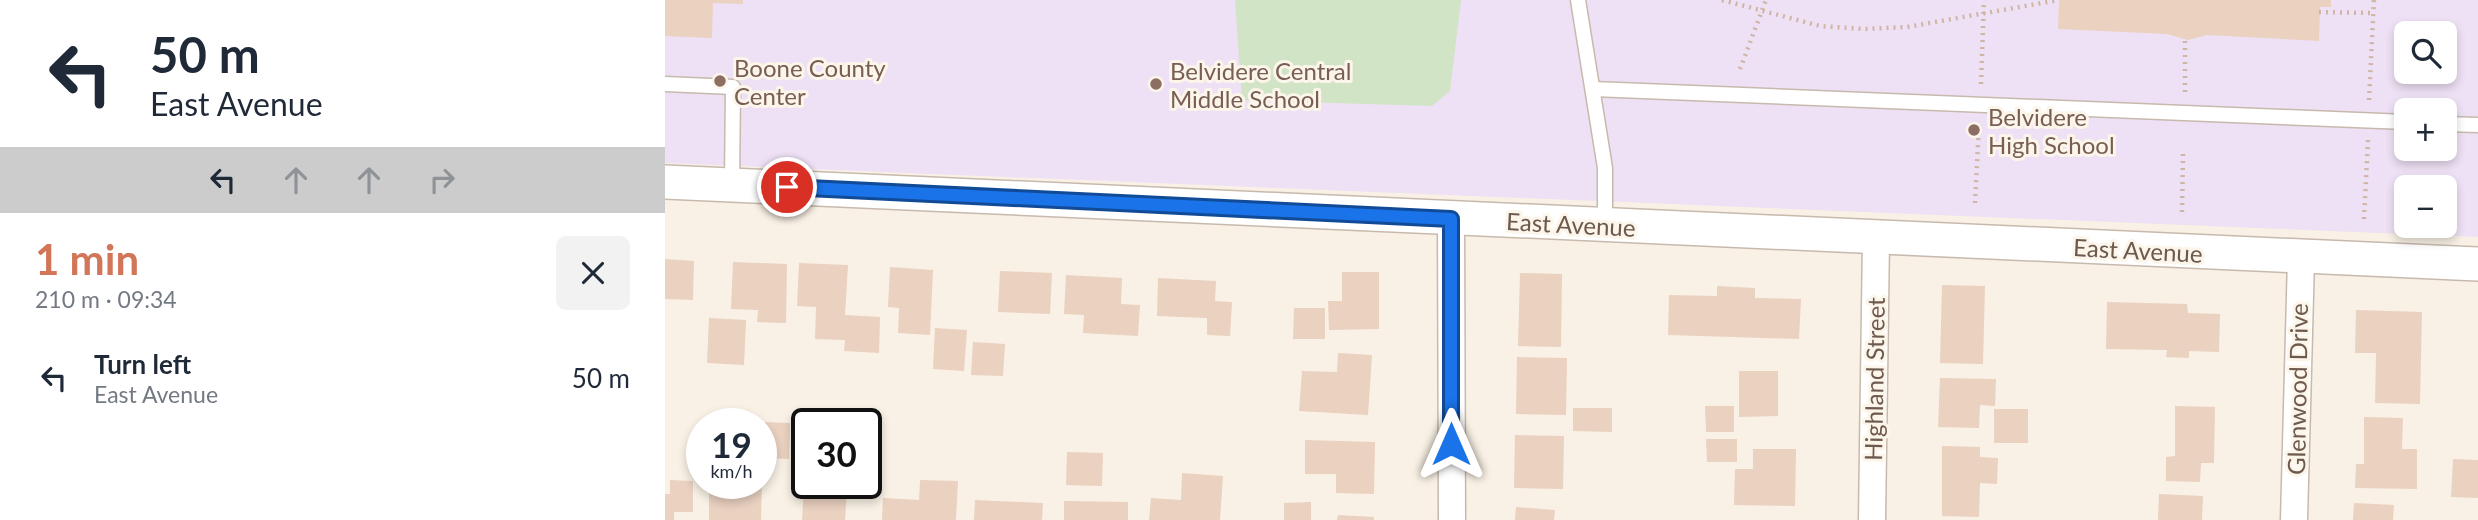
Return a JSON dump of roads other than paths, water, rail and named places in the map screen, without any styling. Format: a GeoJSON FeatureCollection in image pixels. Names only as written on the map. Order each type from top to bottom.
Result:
{"type":"FeatureCollection","features":[{"type":"Feature","properties":{"kind":"street","name":"East Avenue"},"geometry":{"type":"LineString","coordinates":[[665,182],[2478,264]]}},
{"type":"Feature","properties":{"kind":"street"},"geometry":{"type":"LineString","coordinates":[[1451,219],[1452,520]]}},
{"type":"Feature","properties":{"kind":"street","name":"Highland Street"},"geometry":{"type":"LineString","coordinates":[[1872,520],[1876,238]]}},
{"type":"Feature","properties":{"kind":"street","name":"Glenwood Drive"},"geometry":{"type":"LineString","coordinates":[[2294,520],[2301,258]]}},
{"type":"Feature","properties":{"kind":"lane"},"geometry":{"type":"LineString","coordinates":[[1578,0],[1605,168],[1605,226]]}},
{"type":"Feature","properties":{"kind":"lane"},"geometry":{"type":"LineString","coordinates":[[665,84],[733,87],[731,185]]}},
{"type":"Feature","properties":{"kind":"lane"},"geometry":{"type":"LineString","coordinates":[[1593,89],[2394,122]]}},
{"type":"Feature","properties":{"kind":"lane"},"geometry":{"type":"LineString","coordinates":[[2457,124],[2478,125]]}},
{"type":"Feature","properties":{"kind":"place","name":"Boone County Center"},"geometry":{"type":"Point","coordinates":[720,81]}},
{"type":"Feature","properties":{"kind":"place","name":"Belvidere Central Middle School"},"geometry":{"type":"Point","coordinates":[1156,84]}},
{"type":"Feature","properties":{"kind":"place","name":"Belvidere High School"},"geometry":{"type":"Point","coordinates":[1974,130]}}]}
